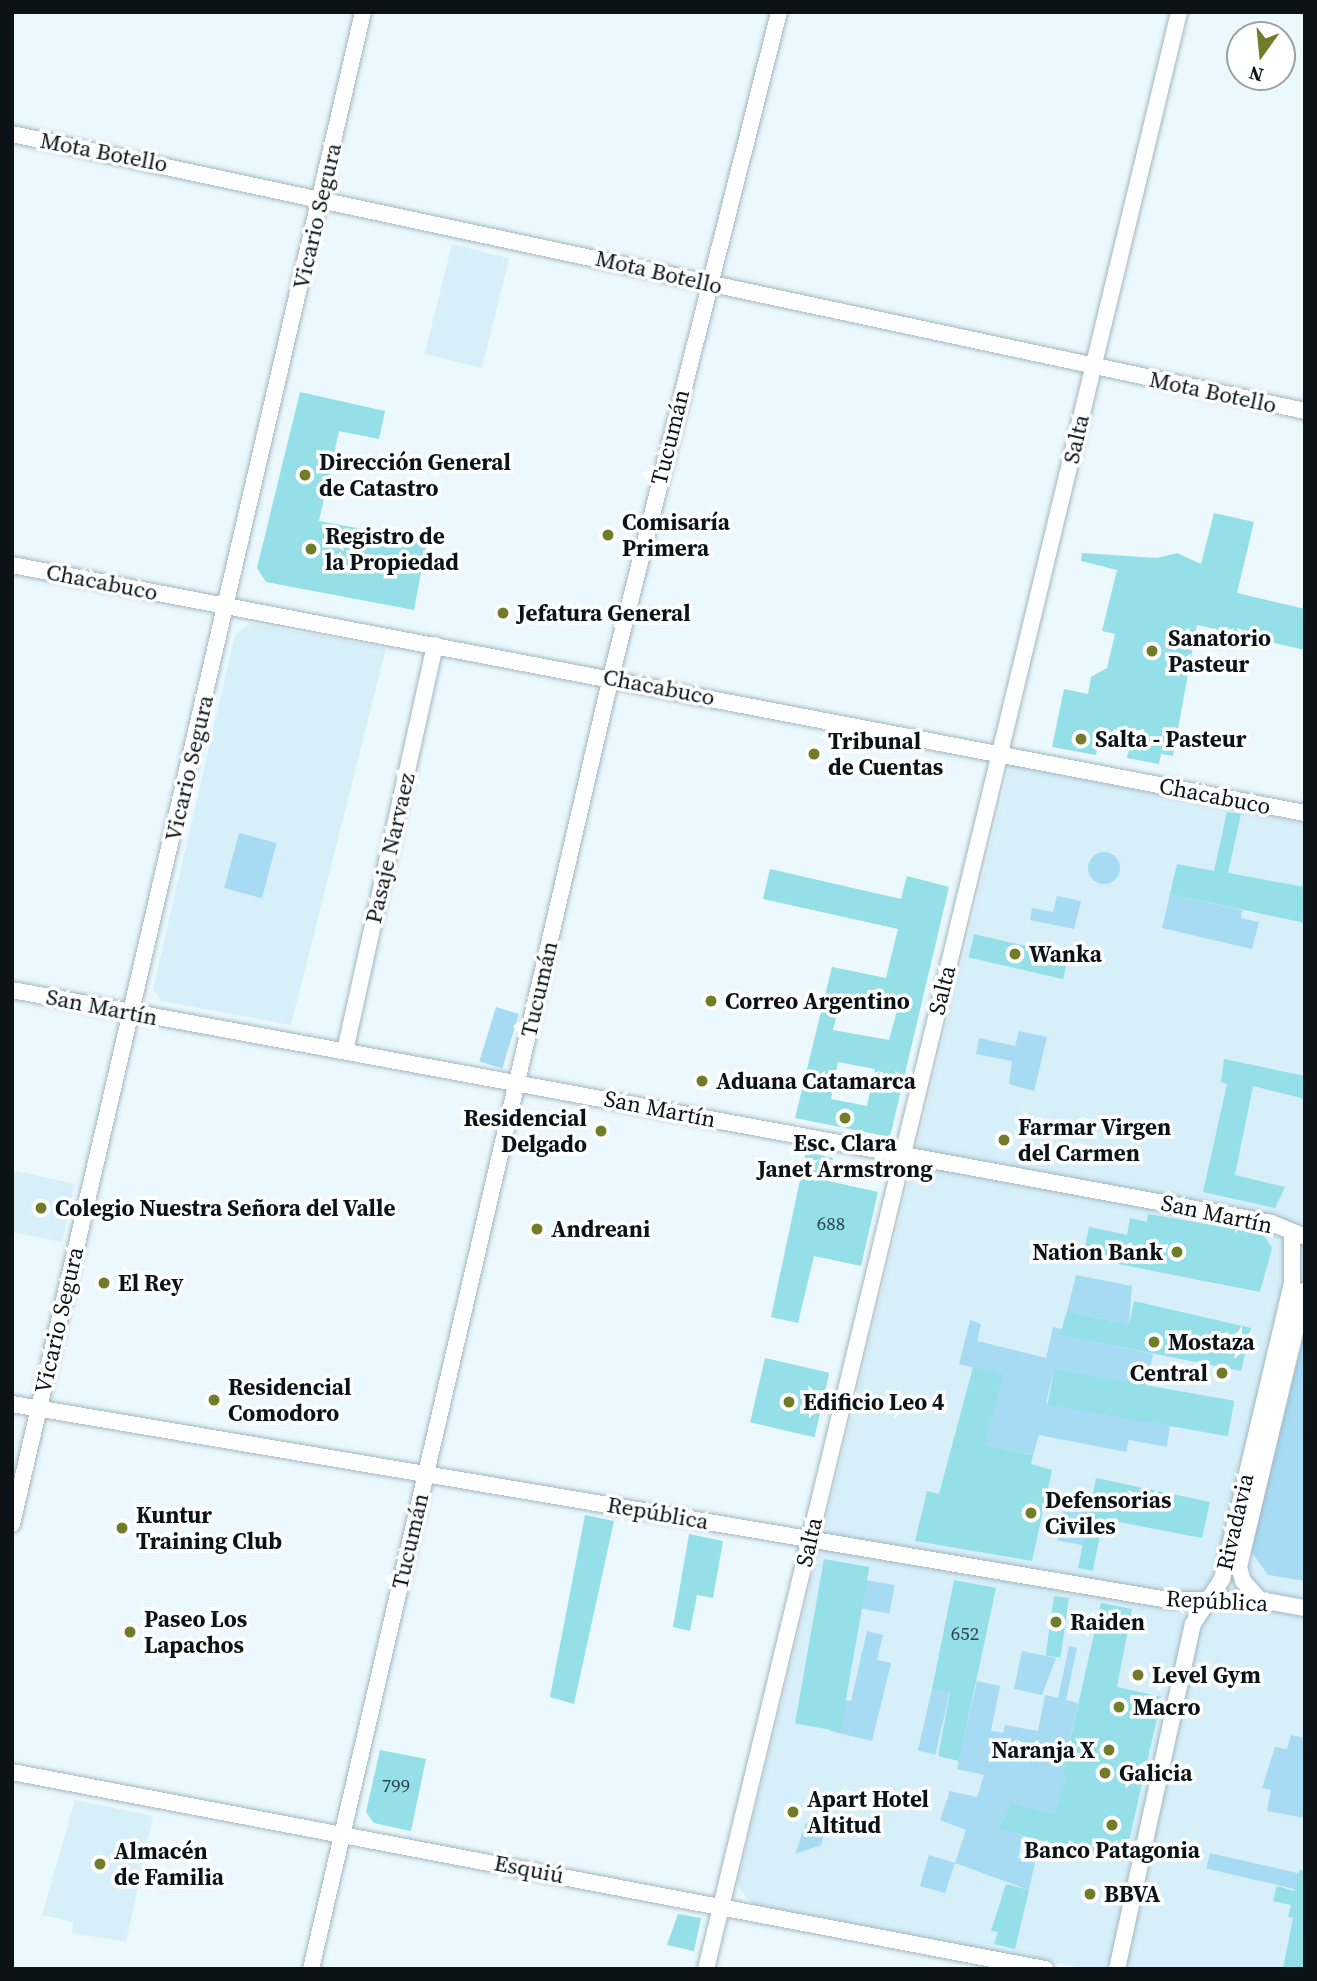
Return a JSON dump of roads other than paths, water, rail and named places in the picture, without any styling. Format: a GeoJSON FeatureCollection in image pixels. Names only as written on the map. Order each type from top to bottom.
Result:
{"type":"FeatureCollection","features":[{"type":"Feature","properties":{"kind":"street","name":"Vicario Segura"},"geometry":{"type":"LineString","coordinates":[[12,1524],[363,12]]}},
{"type":"Feature","properties":{"kind":"street","name":"Tucumán"},"geometry":{"type":"LineString","coordinates":[[311,1969],[611,677],[708,284],[779,12]]}},
{"type":"Feature","properties":{"kind":"street","name":"Salta"},"geometry":{"type":"LineString","coordinates":[[706,1969],[1179,12]]}},
{"type":"Feature","properties":{"kind":"street","name":"Mota Botello"},"geometry":{"type":"LineString","coordinates":[[12,134],[322,196],[708,284],[1305,411]]}},
{"type":"Feature","properties":{"kind":"street","name":"Chacabuco"},"geometry":{"type":"LineString","coordinates":[[12,565],[611,677],[1305,813]]}},
{"type":"Feature","properties":{"kind":"street","name":"Pasaje Narvaez"},"geometry":{"type":"LineString","coordinates":[[345,1051],[435,645]]}},
{"type":"Feature","properties":{"kind":"street","name":"San Martín"},"geometry":{"type":"LineString","coordinates":[[12,990],[1271,1223],[1299,1234]]}},
{"type":"Feature","properties":{"kind":"street","name":"Rivadavia"},"geometry":{"type":"LineString","coordinates":[[1117,1969],[1193,1624],[1212,1600],[1223,1579],[1292,1282],[1299,1234]]}},
{"type":"Feature","properties":{"kind":"street","name":"Rivadavia"},"geometry":{"type":"LineString","coordinates":[[1260,1600],[1242,1581],[1239,1567],[1305,1291]]}},
{"type":"Feature","properties":{"kind":"street","name":"República"},"geometry":{"type":"LineString","coordinates":[[12,1404],[426,1471],[810,1540],[1168,1600],[1260,1600],[1305,1608]]}},
{"type":"Feature","properties":{"kind":"street","name":"Esquiú"},"geometry":{"type":"LineString","coordinates":[[12,1773],[721,1905],[1045,1969]]}},
{"type":"Feature","properties":{"kind":"place","name":"Dirección General de Catastro"},"geometry":{"type":"Point","coordinates":[305,475]}},
{"type":"Feature","properties":{"kind":"place","name":"Comisaría Primera"},"geometry":{"type":"Point","coordinates":[608,535]}},
{"type":"Feature","properties":{"kind":"place","name":"Registro de la Propiedad"},"geometry":{"type":"Point","coordinates":[311,549]}},
{"type":"Feature","properties":{"kind":"place","name":"Jefatura General"},"geometry":{"type":"Point","coordinates":[503,613]}},
{"type":"Feature","properties":{"kind":"place","name":"Sanatorio Pasteur"},"geometry":{"type":"Point","coordinates":[1152,651]}},
{"type":"Feature","properties":{"kind":"place","name":"Salta - Pasteur"},"geometry":{"type":"Point","coordinates":[1081,739]}},
{"type":"Feature","properties":{"kind":"place","name":"Tribunal de Cuentas"},"geometry":{"type":"Point","coordinates":[814,754]}},
{"type":"Feature","properties":{"kind":"place","name":"Wanka"},"geometry":{"type":"Point","coordinates":[1015,954]}},
{"type":"Feature","properties":{"kind":"place","name":"Correo Argentino"},"geometry":{"type":"Point","coordinates":[711,1001]}},
{"type":"Feature","properties":{"kind":"place","name":"Aduana Catamarca"},"geometry":{"type":"Point","coordinates":[702,1081]}},
{"type":"Feature","properties":{"kind":"place","name":"Esc. Clara Janet Armstrong"},"geometry":{"type":"Point","coordinates":[845,1118]}},
{"type":"Feature","properties":{"kind":"place","name":"Residencial Delgado"},"geometry":{"type":"Point","coordinates":[601,1131]}},
{"type":"Feature","properties":{"kind":"place","name":"Farmar Virgen del Carmen"},"geometry":{"type":"Point","coordinates":[1004,1140]}},
{"type":"Feature","properties":{"kind":"place","name":"Colegio Nuestra Señora del Valle"},"geometry":{"type":"Point","coordinates":[41,1208]}},
{"type":"Feature","properties":{"kind":"place","name":"Andreani"},"geometry":{"type":"Point","coordinates":[537,1229]}},
{"type":"Feature","properties":{"kind":"place","name":"Nation Bank"},"geometry":{"type":"Point","coordinates":[1177,1252]}},
{"type":"Feature","properties":{"kind":"place","name":"El Rey"},"geometry":{"type":"Point","coordinates":[104,1283]}},
{"type":"Feature","properties":{"kind":"place","name":"Mostaza"},"geometry":{"type":"Point","coordinates":[1154,1342]}},
{"type":"Feature","properties":{"kind":"place","name":"Central"},"geometry":{"type":"Point","coordinates":[1222,1373]}},
{"type":"Feature","properties":{"kind":"place","name":"Residencial Comodoro"},"geometry":{"type":"Point","coordinates":[214,1400]}},
{"type":"Feature","properties":{"kind":"place","name":"Edificio Leo 4"},"geometry":{"type":"Point","coordinates":[789,1402]}},
{"type":"Feature","properties":{"kind":"place","name":"Defensorias Civiles"},"geometry":{"type":"Point","coordinates":[1031,1513]}},
{"type":"Feature","properties":{"kind":"place","name":"Kuntur Training Club"},"geometry":{"type":"Point","coordinates":[122,1528]}},
{"type":"Feature","properties":{"kind":"place","name":"Raiden"},"geometry":{"type":"Point","coordinates":[1056,1622]}},
{"type":"Feature","properties":{"kind":"place","name":"Paseo Los Lapachos"},"geometry":{"type":"Point","coordinates":[130,1632]}},
{"type":"Feature","properties":{"kind":"place","name":"Level Gym"},"geometry":{"type":"Point","coordinates":[1138,1675]}},
{"type":"Feature","properties":{"kind":"place","name":"Macro"},"geometry":{"type":"Point","coordinates":[1119,1707]}},
{"type":"Feature","properties":{"kind":"place","name":"Naranja X"},"geometry":{"type":"Point","coordinates":[1109,1750]}},
{"type":"Feature","properties":{"kind":"place","name":"Galicia"},"geometry":{"type":"Point","coordinates":[1105,1773]}},
{"type":"Feature","properties":{"kind":"place","name":"Apart Hotel Altitud"},"geometry":{"type":"Point","coordinates":[793,1812]}},
{"type":"Feature","properties":{"kind":"place","name":"Banco Patagonia"},"geometry":{"type":"Point","coordinates":[1112,1825]}},
{"type":"Feature","properties":{"kind":"place","name":"Almacén de Familia"},"geometry":{"type":"Point","coordinates":[100,1864]}},
{"type":"Feature","properties":{"kind":"place","name":"BBVA"},"geometry":{"type":"Point","coordinates":[1090,1894]}}]}
